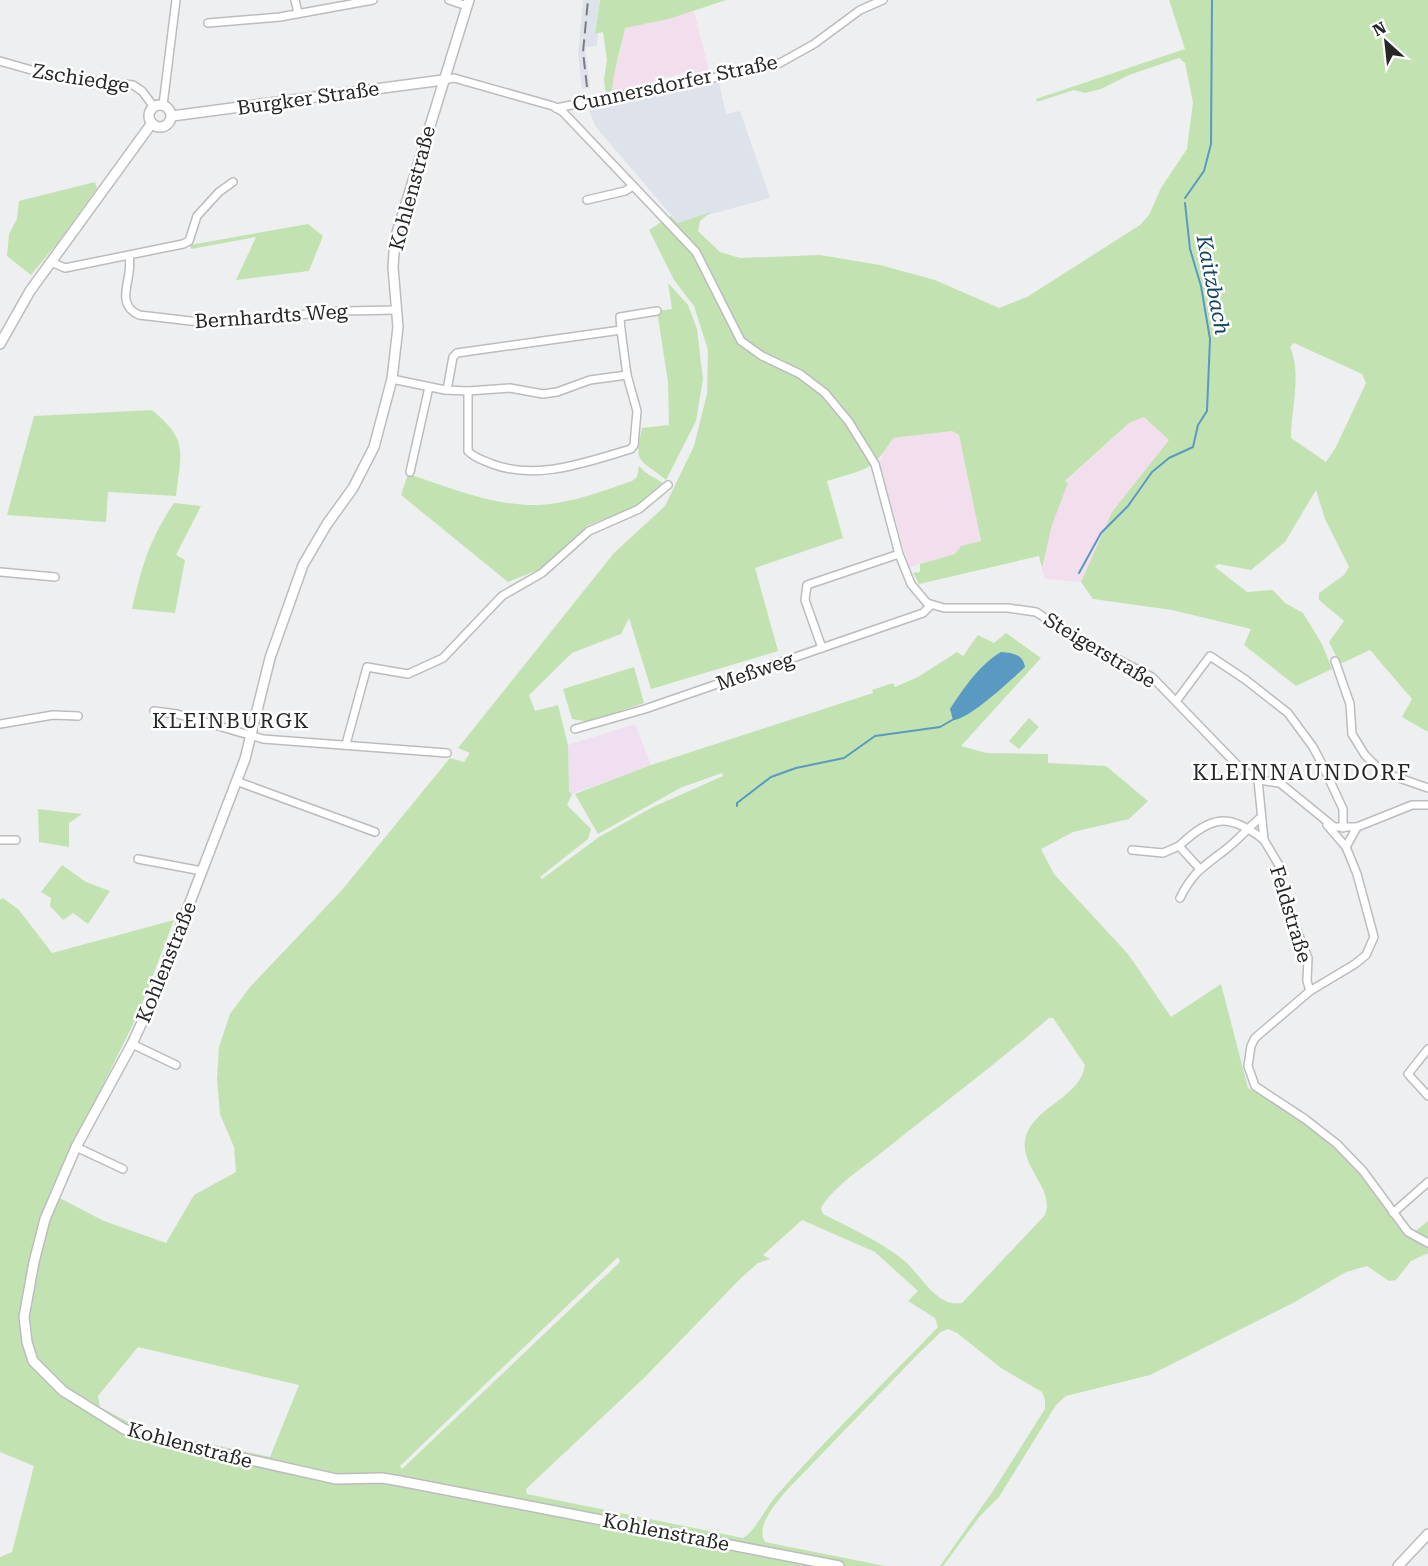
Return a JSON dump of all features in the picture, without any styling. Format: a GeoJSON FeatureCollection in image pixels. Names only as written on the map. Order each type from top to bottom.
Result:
{"type":"FeatureCollection","features":[{"type":"Feature","properties":{"kind":"street"},"geometry":{"type":"LineString","coordinates":[[0,344],[20,307],[152,123],[149,114],[158,106],[177,0]]}},
{"type":"Feature","properties":{"kind":"street"},"geometry":{"type":"LineString","coordinates":[[295,0],[298,14]]}},
{"type":"Feature","properties":{"kind":"street"},"geometry":{"type":"LineString","coordinates":[[208,23],[298,14],[373,0]]}},
{"type":"Feature","properties":{"kind":"street"},"geometry":{"type":"LineString","coordinates":[[448,0],[468,3]]}},
{"type":"Feature","properties":{"kind":"street","name":"Cunnersdorfer Straße"},"geometry":{"type":"LineString","coordinates":[[556,108],[708,80],[780,63],[814,44],[860,10],[884,0]]}},
{"type":"Feature","properties":{"kind":"street","name":"Kohlenstraße"},"geometry":{"type":"LineString","coordinates":[[468,3],[395,239],[393,267],[397,310],[392,379],[374,447],[356,491],[327,524],[303,566],[270,658],[251,736],[236,781],[154,996],[132,1044],[76,1147],[45,1220],[34,1262],[24,1317],[27,1342],[33,1360],[54,1384],[84,1406],[124,1429],[187,1447],[336,1479],[382,1478],[400,1481],[839,1566]]}},
{"type":"Feature","properties":{"kind":"street","name":"Zschiedge"},"geometry":{"type":"LineString","coordinates":[[0,61],[56,77],[133,84],[158,106]]}},
{"type":"Feature","properties":{"kind":"street"},"geometry":{"type":"LineString","coordinates":[[443,80],[454,78],[556,108],[574,122],[696,252],[711,277],[729,322],[741,341],[762,356],[800,374],[825,393],[849,422],[875,464],[899,554],[911,584],[930,606]]}},
{"type":"Feature","properties":{"kind":"street","name":"Burgker Straße"},"geometry":{"type":"LineString","coordinates":[[152,123],[158,127],[166,126],[172,116],[443,80]]}},
{"type":"Feature","properties":{"kind":"street"},"geometry":{"type":"LineString","coordinates":[[158,106],[170,109],[172,116]]}},
{"type":"Feature","properties":{"kind":"street"},"geometry":{"type":"LineString","coordinates":[[51,262],[66,268],[129,257],[189,242],[197,216],[219,192],[233,182]]}},
{"type":"Feature","properties":{"kind":"street"},"geometry":{"type":"LineString","coordinates":[[587,200],[625,191],[633,186]]}},
{"type":"Feature","properties":{"kind":"street","name":"Bernhardts Weg"},"geometry":{"type":"LineString","coordinates":[[129,257],[130,271],[124,292],[129,310],[139,315],[208,323],[397,310]]}},
{"type":"Feature","properties":{"kind":"street"},"geometry":{"type":"LineString","coordinates":[[468,391],[466,446],[472,456],[500,467],[523,471],[542,471],[576,465],[631,449],[634,445],[637,411],[627,375],[620,317],[657,311]]}},
{"type":"Feature","properties":{"kind":"street"},"geometry":{"type":"LineString","coordinates":[[447,390],[453,357],[457,353],[621,330]]}},
{"type":"Feature","properties":{"kind":"street"},"geometry":{"type":"LineString","coordinates":[[392,379],[447,390],[510,388],[543,394],[557,392],[590,380],[627,375]]}},
{"type":"Feature","properties":{"kind":"street"},"geometry":{"type":"LineString","coordinates":[[410,472],[429,387]]}},
{"type":"Feature","properties":{"kind":"street"},"geometry":{"type":"LineString","coordinates":[[346,744],[368,667],[408,674],[443,658],[502,596],[542,573],[589,531],[639,509],[668,485]]}},
{"type":"Feature","properties":{"kind":"street"},"geometry":{"type":"LineString","coordinates":[[822,648],[805,600],[807,585],[899,554]]}},
{"type":"Feature","properties":{"kind":"street"},"geometry":{"type":"LineString","coordinates":[[0,572],[55,577]]}},
{"type":"Feature","properties":{"kind":"street","name":"Meßweg"},"geometry":{"type":"LineString","coordinates":[[575,729],[645,710],[923,613],[930,606]]}},
{"type":"Feature","properties":{"kind":"street","name":"Steigerstraße"},"geometry":{"type":"LineString","coordinates":[[930,606],[1025,609],[1036,612],[1076,638],[1152,677],[1177,700],[1242,770],[1258,780],[1280,783],[1326,822],[1343,828],[1357,827],[1412,805],[1428,805]]}},
{"type":"Feature","properties":{"kind":"street"},"geometry":{"type":"LineString","coordinates":[[1177,700],[1210,656],[1260,690],[1288,713],[1313,747],[1344,809],[1343,828]]}},
{"type":"Feature","properties":{"kind":"street"},"geometry":{"type":"LineString","coordinates":[[1335,661],[1350,704],[1352,734],[1365,755],[1382,772],[1428,788]]}},
{"type":"Feature","properties":{"kind":"street"},"geometry":{"type":"LineString","coordinates":[[154,711],[177,714],[263,740],[346,744],[447,753]]}},
{"type":"Feature","properties":{"kind":"street"},"geometry":{"type":"LineString","coordinates":[[0,724],[53,715],[78,716]]}},
{"type":"Feature","properties":{"kind":"street","name":"Feldstraße"},"geometry":{"type":"LineString","coordinates":[[1258,780],[1264,840],[1280,867],[1284,898],[1308,958],[1307,981],[1310,991]]}},
{"type":"Feature","properties":{"kind":"street"},"geometry":{"type":"LineString","coordinates":[[236,781],[375,831]]}},
{"type":"Feature","properties":{"kind":"street"},"geometry":{"type":"LineString","coordinates":[[1180,898],[1189,880],[1199,868],[1226,850],[1260,818]]}},
{"type":"Feature","properties":{"kind":"street"},"geometry":{"type":"LineString","coordinates":[[1132,850],[1163,853],[1179,846],[1196,830],[1216,821],[1230,820],[1249,828]]}},
{"type":"Feature","properties":{"kind":"street"},"geometry":{"type":"LineString","coordinates":[[1326,822],[1346,847],[1357,874],[1374,937],[1366,955],[1310,991],[1255,1038],[1248,1057],[1250,1076],[1255,1086],[1311,1123],[1337,1144],[1363,1171],[1408,1232],[1428,1243]]}},
{"type":"Feature","properties":{"kind":"street"},"geometry":{"type":"LineString","coordinates":[[1346,847],[1357,827]]}},
{"type":"Feature","properties":{"kind":"street","name":"Feldstraße"},"geometry":{"type":"LineString","coordinates":[[1249,828],[1264,840]]}},
{"type":"Feature","properties":{"kind":"street"},"geometry":{"type":"LineString","coordinates":[[0,840],[16,840]]}},
{"type":"Feature","properties":{"kind":"street"},"geometry":{"type":"LineString","coordinates":[[1179,846],[1199,868]]}},
{"type":"Feature","properties":{"kind":"street"},"geometry":{"type":"LineString","coordinates":[[138,859],[202,871]]}},
{"type":"Feature","properties":{"kind":"street"},"geometry":{"type":"LineString","coordinates":[[132,1044],[176,1065]]}},
{"type":"Feature","properties":{"kind":"street"},"geometry":{"type":"LineString","coordinates":[[1428,1049],[1408,1074],[1428,1096]]}},
{"type":"Feature","properties":{"kind":"street"},"geometry":{"type":"LineString","coordinates":[[76,1147],[123,1169]]}},
{"type":"Feature","properties":{"kind":"street"},"geometry":{"type":"LineString","coordinates":[[1394,1213],[1428,1182]]}},
{"type":"Feature","properties":{"kind":"street"},"geometry":{"type":"LineString","coordinates":[[1398,1566],[1428,1534]]}},
{"type":"Feature","properties":{"kind":"shaded area"},"geometry":{"type":"Polygon","coordinates":[[[583,0],[600,0],[595,33],[598,33],[597,46],[585,47],[590,88],[582,89],[578,54],[583,0]]]}},
{"type":"Feature","properties":{"kind":"shaded area"},"geometry":{"type":"Polygon","coordinates":[[[694,11],[710,75],[688,80],[686,73],[656,79],[657,87],[612,95],[612,78],[625,28],[694,11]]]}},
{"type":"Feature","properties":{"kind":"shaded area"},"geometry":{"type":"Polygon","coordinates":[[[717,73],[726,114],[740,111],[770,198],[678,223],[595,126],[585,99],[717,73]]]}},
{"type":"Feature","properties":{"kind":"shaded area"},"geometry":{"type":"Polygon","coordinates":[[[1144,417],[1169,440],[1112,512],[1081,582],[1045,579],[1042,568],[1053,521],[1068,483],[1065,482],[1129,423],[1144,417]]]}},
{"type":"Feature","properties":{"kind":"shaded area"},"geometry":{"type":"Polygon","coordinates":[[[952,431],[959,435],[981,542],[961,546],[956,554],[909,567],[879,461],[893,438],[952,431]]]}},
{"type":"Feature","properties":{"kind":"shaded area"},"geometry":{"type":"Polygon","coordinates":[[[635,724],[651,765],[572,794],[569,791],[568,745],[635,724]]]}},
{"type":"Feature","properties":{"kind":"green space"},"geometry":{"type":"Polygon","coordinates":[[[600,0],[726,0],[669,19],[625,28],[615,70],[612,95],[606,96],[604,79],[607,60],[603,32],[595,34],[600,0]]]}},
{"type":"Feature","properties":{"kind":"green space"},"geometry":{"type":"Polygon","coordinates":[[[1169,0],[1428,0],[1428,732],[1402,717],[1412,699],[1370,650],[1340,664],[1329,642],[1344,621],[1319,600],[1319,593],[1344,575],[1349,567],[1325,519],[1316,490],[1285,542],[1251,570],[1218,564],[1215,567],[1247,592],[1273,590],[1285,603],[1303,613],[1322,644],[1332,669],[1296,686],[1244,645],[1251,629],[1172,610],[1093,599],[1081,582],[1112,512],[1169,440],[1144,417],[1129,423],[1065,481],[1068,483],[1052,525],[1042,568],[1039,556],[919,584],[913,573],[920,572],[920,564],[955,554],[961,546],[981,541],[959,435],[952,431],[893,438],[873,464],[827,481],[843,538],[755,568],[778,651],[651,689],[629,618],[621,634],[572,653],[529,695],[535,711],[558,705],[568,745],[569,791],[572,794],[567,805],[591,829],[588,839],[540,877],[542,879],[599,837],[653,807],[723,776],[722,773],[680,788],[598,834],[575,794],[651,765],[873,693],[872,690],[893,683],[895,687],[918,677],[957,652],[963,656],[978,635],[994,643],[1006,633],[1041,658],[961,746],[986,753],[1048,754],[1048,763],[1106,766],[1148,801],[1129,819],[1073,832],[1041,849],[1054,874],[1128,954],[1171,1017],[1221,984],[1248,1088],[1305,1123],[1332,1143],[1363,1175],[1408,1237],[1428,1221],[1428,1253],[1411,1261],[1396,1280],[1389,1281],[1367,1266],[1346,1272],[1293,1303],[1150,1375],[1066,1396],[1056,1405],[999,1497],[980,1516],[943,1566],[940,1566],[993,1491],[1045,1409],[1042,1392],[1001,1368],[957,1333],[948,1329],[941,1332],[919,1353],[786,1491],[772,1508],[763,1529],[765,1542],[885,1566],[0,1566],[0,1557],[12,1552],[34,1466],[0,1452],[0,900],[3,898],[19,910],[52,953],[174,920],[139,1012],[50,1193],[104,1221],[166,1243],[194,1195],[236,1172],[234,1147],[220,1114],[217,1079],[219,1047],[230,1014],[250,987],[342,890],[450,758],[464,762],[470,753],[458,748],[614,553],[665,506],[694,446],[707,394],[708,350],[694,306],[674,280],[649,230],[671,216],[678,223],[711,212],[700,221],[698,231],[720,252],[740,258],[820,255],[880,265],[935,280],[999,308],[1027,297],[1140,225],[1149,215],[1161,188],[1187,149],[1193,102],[1185,63],[1179,58],[1129,75],[1101,89],[1085,93],[1074,90],[1037,102],[1036,99],[1185,49],[1169,0]],[[1294,343],[1290,347],[1296,380],[1291,438],[1326,462],[1336,447],[1366,383],[1362,374],[1294,343]],[[1049,1018],[848,1178],[821,1208],[823,1214],[892,1251],[908,1264],[936,1295],[952,1303],[962,1303],[1045,1215],[1046,1196],[1028,1160],[1025,1140],[1036,1119],[1074,1086],[1081,1077],[1085,1065],[1053,1018],[1049,1018]],[[802,1220],[763,1255],[770,1259],[758,1263],[741,1278],[645,1377],[526,1489],[527,1494],[743,1538],[747,1535],[772,1501],[796,1474],[938,1327],[935,1318],[908,1301],[918,1291],[875,1252],[802,1220]],[[618,1257],[400,1466],[402,1469],[620,1262],[618,1257]],[[138,1347],[98,1396],[100,1407],[143,1430],[270,1457],[299,1385],[138,1347]]]}},
{"type":"Feature","properties":{"kind":"green space"},"geometry":{"type":"Polygon","coordinates":[[[95,182],[97,188],[31,275],[7,256],[9,234],[17,219],[19,201],[95,182]]]}},
{"type":"Feature","properties":{"kind":"green space"},"geometry":{"type":"Polygon","coordinates":[[[308,224],[323,236],[309,271],[236,280],[256,237],[191,249],[190,245],[308,224]]]}},
{"type":"Feature","properties":{"kind":"green space"},"geometry":{"type":"Polygon","coordinates":[[[668,283],[688,305],[697,329],[703,379],[696,421],[666,480],[641,460],[638,449],[642,428],[669,425],[668,382],[657,311],[672,309],[668,283]]]}},
{"type":"Feature","properties":{"kind":"green space"},"geometry":{"type":"Polygon","coordinates":[[[152,410],[172,430],[180,448],[176,496],[108,492],[106,522],[7,515],[34,416],[152,410]]]}},
{"type":"Feature","properties":{"kind":"green space"},"geometry":{"type":"Polygon","coordinates":[[[639,466],[665,485],[641,505],[586,526],[586,530],[540,569],[508,582],[401,495],[408,474],[467,494],[514,504],[542,505],[582,498],[632,481],[637,477],[639,466]]]}},
{"type":"Feature","properties":{"kind":"green space"},"geometry":{"type":"Polygon","coordinates":[[[174,503],[201,506],[176,555],[185,560],[175,613],[132,609],[147,554],[158,529],[174,503]]]}},
{"type":"Feature","properties":{"kind":"green space"},"geometry":{"type":"Polygon","coordinates":[[[634,667],[644,703],[593,720],[594,723],[572,719],[563,689],[634,667]]]}},
{"type":"Feature","properties":{"kind":"green space"},"geometry":{"type":"Polygon","coordinates":[[[1029,718],[1039,727],[1019,749],[1009,741],[1029,718]]]}},
{"type":"Feature","properties":{"kind":"green space"},"geometry":{"type":"Polygon","coordinates":[[[38,809],[82,814],[69,823],[69,847],[39,842],[38,809]]]}},
{"type":"Feature","properties":{"kind":"green space"},"geometry":{"type":"Polygon","coordinates":[[[62,865],[86,882],[110,891],[88,924],[73,913],[63,920],[50,906],[51,898],[41,892],[62,865]]]}},
{"type":"Feature","properties":{"kind":"water"},"geometry":{"type":"Polygon","coordinates":[[[1001,652],[1019,657],[1025,667],[979,706],[953,720],[950,709],[961,693],[979,670],[1001,652]]]}},
{"type":"Feature","properties":{"kind":"waterway","name":"Kaitzbach"},"geometry":{"type":"LineString","coordinates":[[1185,198],[1204,171],[1211,144],[1212,0]]}},
{"type":"Feature","properties":{"kind":"waterway","name":"Kaitzbach"},"geometry":{"type":"LineString","coordinates":[[1079,573],[1101,533],[1128,506],[1152,472],[1169,458],[1193,447],[1198,425],[1207,411],[1210,339],[1201,286],[1190,249],[1185,203]]}},
{"type":"Feature","properties":{"kind":"waterway","name":"Kaitzbach"},"geometry":{"type":"LineString","coordinates":[[737,806],[737,803],[771,777],[796,768],[844,758],[875,736],[940,727],[954,719]]}},
{"type":"Feature","properties":{"kind":"railway"},"geometry":{"type":"LineString","coordinates":[[587,87],[583,52],[588,0]]}},
{"type":"Feature","properties":{"kind":"district","name":"KLEINBURGK"},"geometry":{"type":"Point","coordinates":[231,721]}},
{"type":"Feature","properties":{"kind":"district","name":"KLEINNAUNDORF"},"geometry":{"type":"Point","coordinates":[1302,772]}}]}
